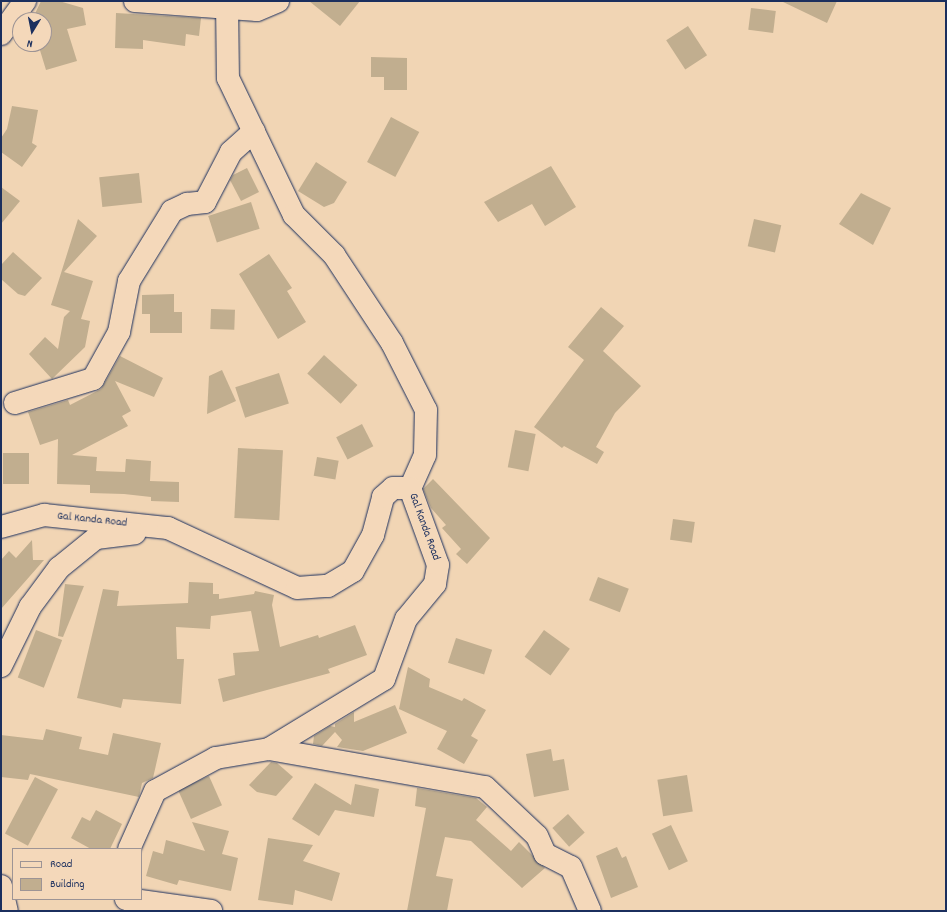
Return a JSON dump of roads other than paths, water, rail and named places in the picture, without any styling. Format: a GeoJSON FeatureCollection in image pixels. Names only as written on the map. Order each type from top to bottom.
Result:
{"type":"FeatureCollection","features":[{"type":"Feature","properties":{"kind":"street"},"geometry":{"type":"LineString","coordinates":[[1,34],[25,1]]}},
{"type":"Feature","properties":{"kind":"street"},"geometry":{"type":"LineString","coordinates":[[136,1],[227,5],[257,10],[278,1]]}},
{"type":"Feature","properties":{"kind":"street"},"geometry":{"type":"LineString","coordinates":[[227,5],[228,78],[294,215],[334,255],[392,343],[426,410],[425,455],[410,488]]}},
{"type":"Feature","properties":{"kind":"street"},"geometry":{"type":"LineString","coordinates":[[15,403],[93,378],[119,332],[129,281],[172,211],[187,204],[205,202],[231,152],[254,131]]}},
{"type":"Feature","properties":{"kind":"street","name":"Gal Kanda Road"},"geometry":{"type":"LineString","coordinates":[[1,527],[44,515],[168,528],[297,588],[328,586],[353,571],[373,535],[383,497],[393,488],[410,488],[438,565],[435,584],[406,620],[384,679],[269,749],[216,758],[156,791],[129,848]]}},
{"type":"Feature","properties":{"kind":"street"},"geometry":{"type":"LineString","coordinates":[[1,666],[30,607],[59,568],[96,538],[168,528]]}},
{"type":"Feature","properties":{"kind":"street"},"geometry":{"type":"LineString","coordinates":[[269,749],[485,787],[537,836],[545,854],[571,867],[590,911]]}},
{"type":"Feature","properties":{"kind":"street"},"geometry":{"type":"LineString","coordinates":[[1,886],[7,911]]}},
{"type":"Feature","properties":{"kind":"street"},"geometry":{"type":"LineString","coordinates":[[121,911],[122,900]]}},
{"type":"Feature","properties":{"kind":"street"},"geometry":{"type":"LineString","coordinates":[[133,900],[211,911]]}}]}
